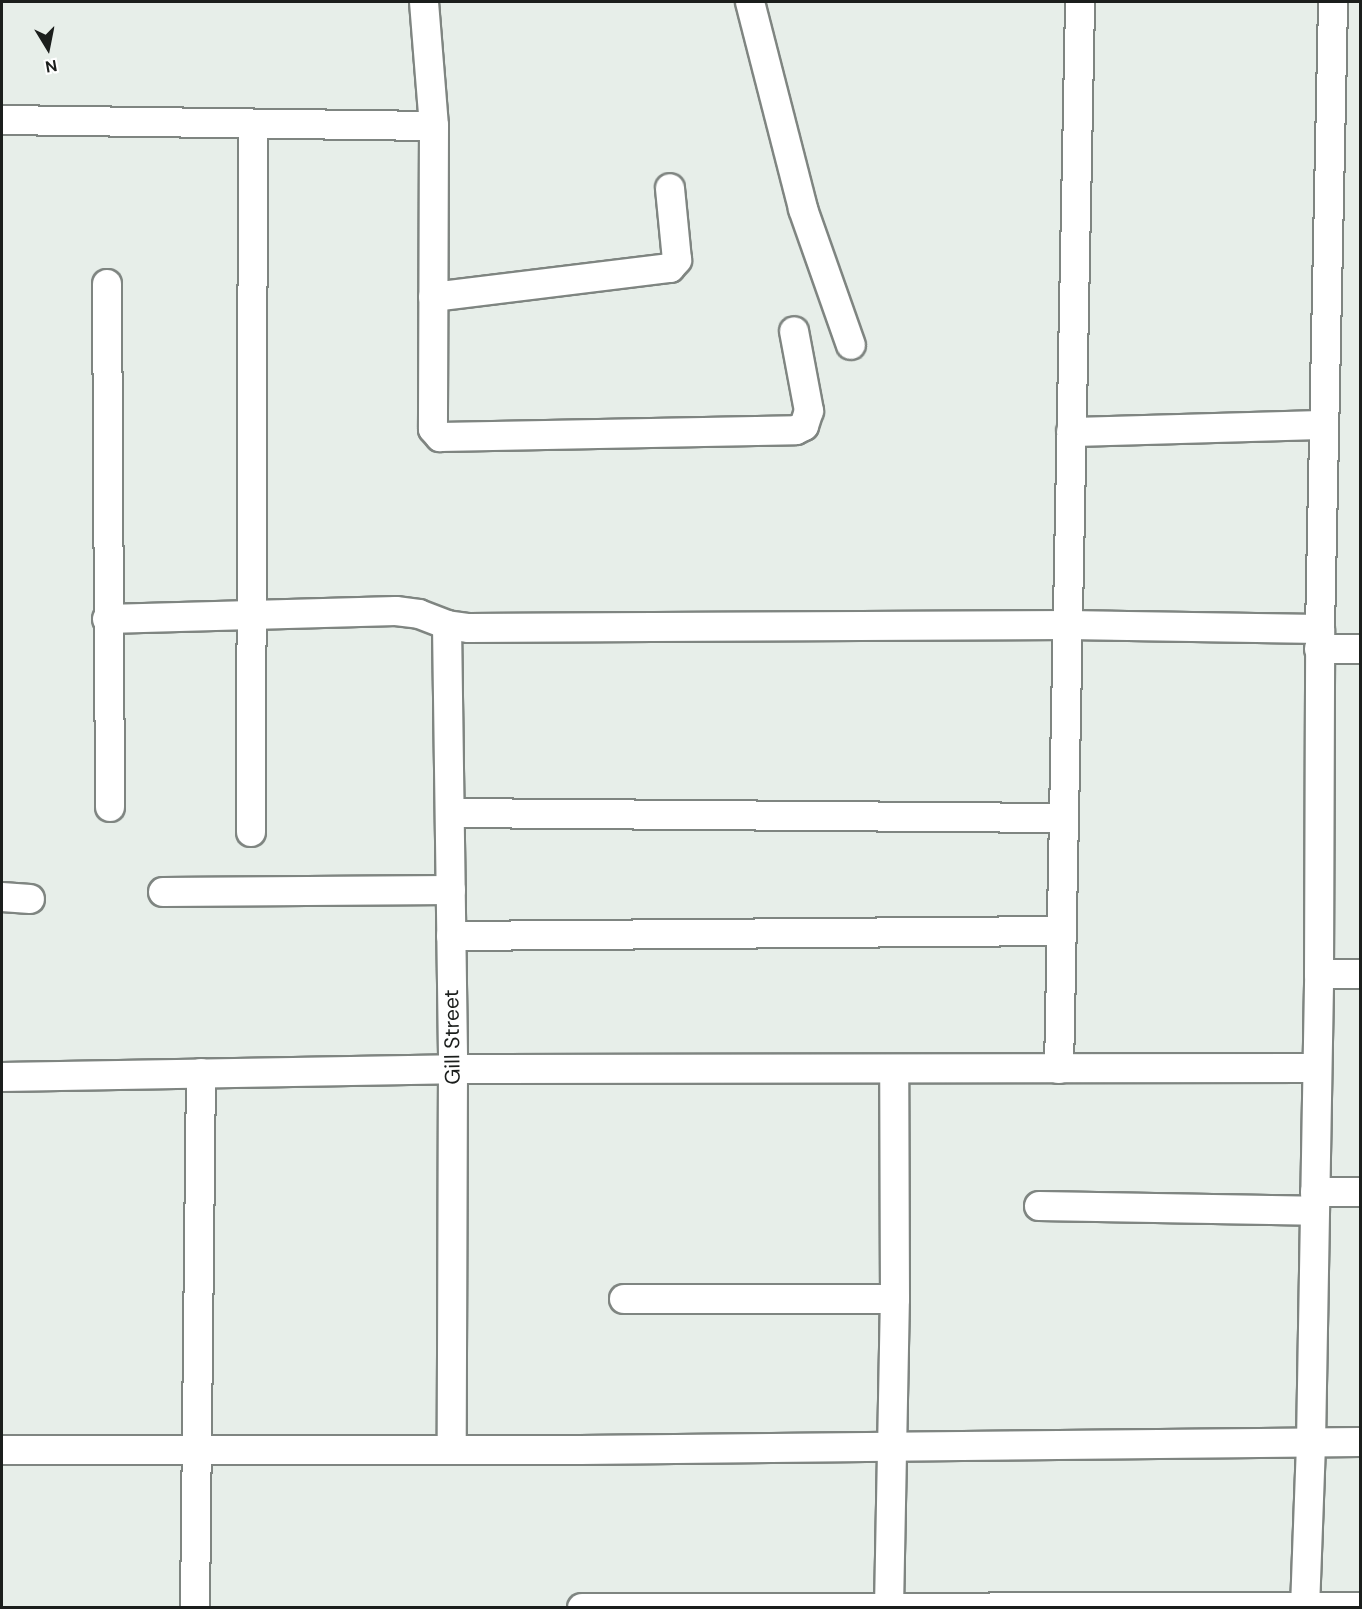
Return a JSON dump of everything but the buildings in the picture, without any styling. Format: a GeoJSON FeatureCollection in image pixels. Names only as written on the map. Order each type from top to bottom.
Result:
{"type":"FeatureCollection","features":[{"type":"Feature","properties":{"kind":"street"},"geometry":{"type":"LineString","coordinates":[[424,2],[434,126],[433,429],[440,437],[796,430],[804,426],[809,411],[794,331]]}},
{"type":"Feature","properties":{"kind":"street"},"geometry":{"type":"LineString","coordinates":[[750,2],[803,209],[851,345]]}},
{"type":"Feature","properties":{"kind":"street"},"geometry":{"type":"LineString","coordinates":[[1059,1069],[1080,2]]}},
{"type":"Feature","properties":{"kind":"street"},"geometry":{"type":"LineString","coordinates":[[1305,1607],[1311,1443],[1319,974],[1320,639],[1333,2]]}},
{"type":"Feature","properties":{"kind":"street"},"geometry":{"type":"LineString","coordinates":[[2,120],[434,126]]}},
{"type":"Feature","properties":{"kind":"street"},"geometry":{"type":"LineString","coordinates":[[252,832],[253,125]]}},
{"type":"Feature","properties":{"kind":"street"},"geometry":{"type":"LineString","coordinates":[[433,297],[670,268],[676,260],[670,189]]}},
{"type":"Feature","properties":{"kind":"street"},"geometry":{"type":"LineString","coordinates":[[106,284],[110,807]]}},
{"type":"Feature","properties":{"kind":"street"},"geometry":{"type":"LineString","coordinates":[[1071,432],[1324,425]]}},
{"type":"Feature","properties":{"kind":"street"},"geometry":{"type":"LineString","coordinates":[[107,619],[396,611],[419,614],[447,625],[469,628],[1068,625],[1320,639],[1360,649]]}},
{"type":"Feature","properties":{"kind":"street","name":"Gill Street"},"geometry":{"type":"LineString","coordinates":[[447,625],[453,1069],[452,1449]]}},
{"type":"Feature","properties":{"kind":"street"},"geometry":{"type":"LineString","coordinates":[[450,813],[1064,818]]}},
{"type":"Feature","properties":{"kind":"street"},"geometry":{"type":"LineString","coordinates":[[163,892],[451,890]]}},
{"type":"Feature","properties":{"kind":"street"},"geometry":{"type":"LineString","coordinates":[[2,897],[30,899]]}},
{"type":"Feature","properties":{"kind":"street"},"geometry":{"type":"LineString","coordinates":[[451,936],[1062,931]]}},
{"type":"Feature","properties":{"kind":"street"},"geometry":{"type":"LineString","coordinates":[[1319,974],[1360,974]]}},
{"type":"Feature","properties":{"kind":"street"},"geometry":{"type":"LineString","coordinates":[[2,1077],[453,1069],[1317,1068]]}},
{"type":"Feature","properties":{"kind":"street"},"geometry":{"type":"LineString","coordinates":[[889,1607],[895,1299],[894,1069]]}},
{"type":"Feature","properties":{"kind":"street"},"geometry":{"type":"LineString","coordinates":[[195,1608],[201,1073]]}},
{"type":"Feature","properties":{"kind":"street"},"geometry":{"type":"LineString","coordinates":[[1039,1206],[1314,1201],[1360,1192]]}},
{"type":"Feature","properties":{"kind":"street"},"geometry":{"type":"LineString","coordinates":[[624,1299],[895,1299]]}},
{"type":"Feature","properties":{"kind":"street"},"geometry":{"type":"LineString","coordinates":[[2,1450],[198,1451],[1360,1443]]}},
{"type":"Feature","properties":{"kind":"street"},"geometry":{"type":"LineString","coordinates":[[582,1608],[1360,1607]]}}]}
